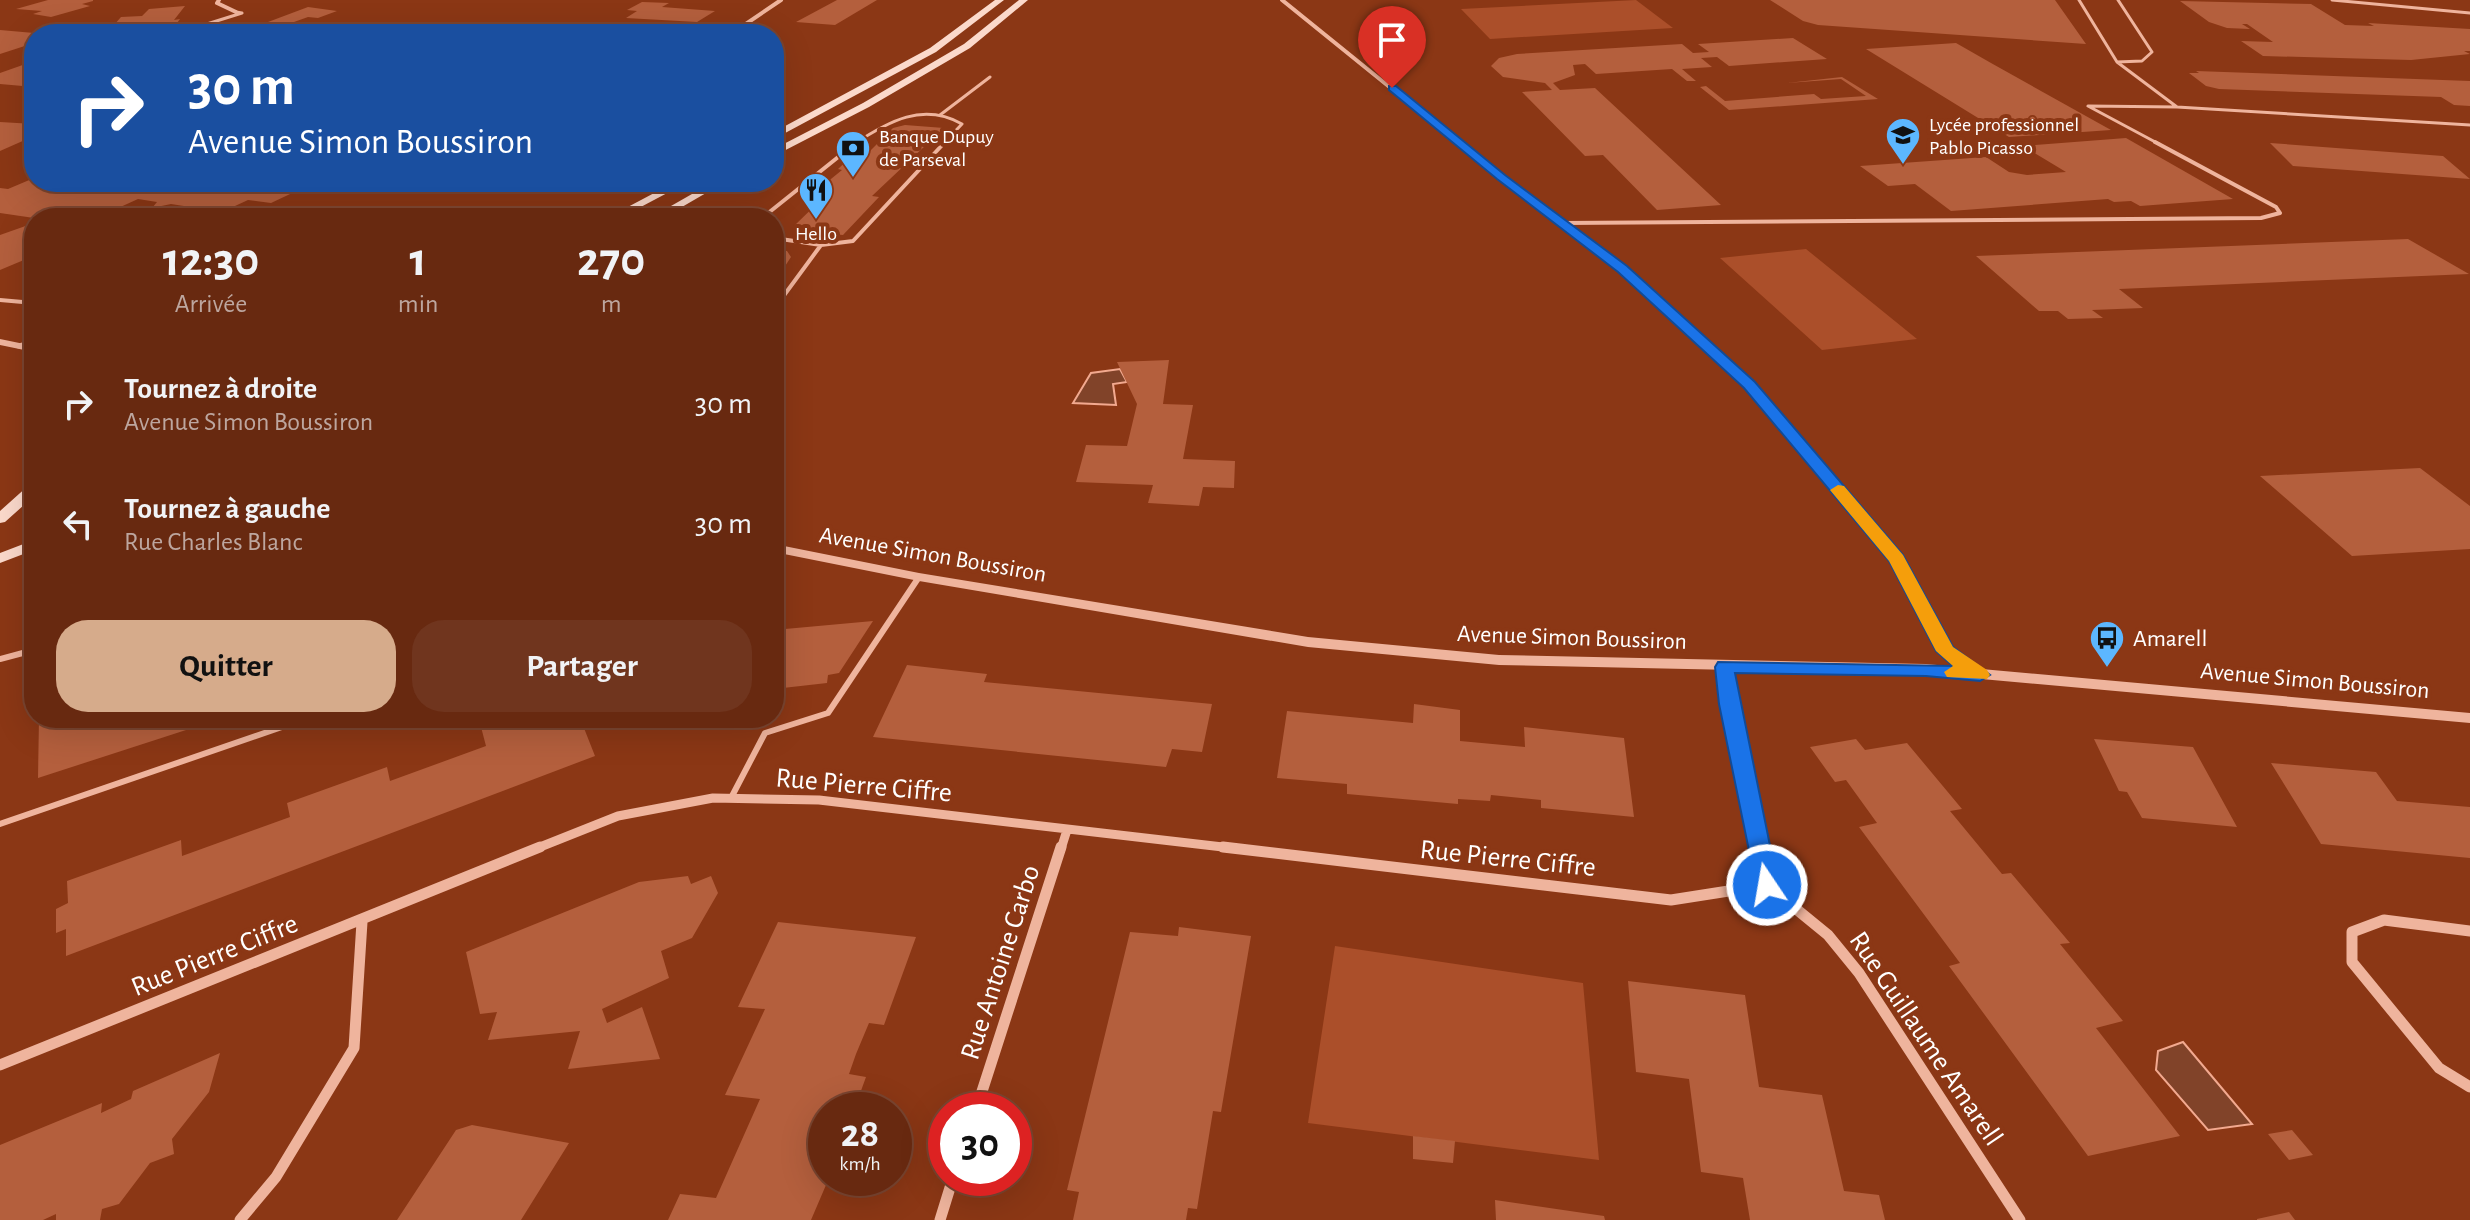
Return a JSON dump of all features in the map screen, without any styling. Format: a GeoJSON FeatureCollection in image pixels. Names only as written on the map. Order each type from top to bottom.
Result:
{"type":"FeatureCollection","features":[{"type":"Feature","properties":{"kind":"main road"},"geometry":{"type":"LineString","coordinates":[[784,131],[933,50],[1000,0]]}},
{"type":"Feature","properties":{"kind":"main road"},"geometry":{"type":"LineString","coordinates":[[784,148],[866,105],[967,46],[1024,0]]}},
{"type":"Feature","properties":{"kind":"main road"},"geometry":{"type":"LineString","coordinates":[[632,208],[663,192]]}},
{"type":"Feature","properties":{"kind":"main road"},"geometry":{"type":"LineString","coordinates":[[673,208],[702,192]]}},
{"type":"Feature","properties":{"kind":"main road"},"geometry":{"type":"LineString","coordinates":[[0,519],[24,497]]}},
{"type":"Feature","properties":{"kind":"main road"},"geometry":{"type":"LineString","coordinates":[[0,558],[24,549]]}},
{"type":"Feature","properties":{"kind":"street"},"geometry":{"type":"LineString","coordinates":[[219,0],[217,3],[236,12]]}},
{"type":"Feature","properties":{"kind":"street"},"geometry":{"type":"LineString","coordinates":[[746,24],[781,0]]}},
{"type":"Feature","properties":{"kind":"street"},"geometry":{"type":"LineString","coordinates":[[1282,0],[1623,269],[1749,385],[1897,559],[1945,651],[1980,675]]}},
{"type":"Feature","properties":{"kind":"street"},"geometry":{"type":"LineString","coordinates":[[0,342],[24,347]]}},
{"type":"Feature","properties":{"kind":"street","name":"Avenue Simon Boussiron"},"geometry":{"type":"LineString","coordinates":[[784,550],[919,577],[1308,642],[1499,660],[1926,669],[2470,718]]}},
{"type":"Feature","properties":{"kind":"street"},"geometry":{"type":"LineString","coordinates":[[1725,667],[1729,704],[1767,885]]}},
{"type":"Feature","properties":{"kind":"street","name":"Rue Pierre Ciffre"},"geometry":{"type":"LineString","coordinates":[[0,1065],[362,922],[618,816],[731,798],[819,800],[1671,900],[1767,885]]}},
{"type":"Feature","properties":{"kind":"street","name":"Rue Antoine Carbo"},"geometry":{"type":"LineString","coordinates":[[982,1092],[1067,830]]}},
{"type":"Feature","properties":{"kind":"street","name":"Rue Guillaume Amarell"},"geometry":{"type":"LineString","coordinates":[[1767,885],[1828,935],[1859,973],[2020,1220]]}},
{"type":"Feature","properties":{"kind":"street"},"geometry":{"type":"LineString","coordinates":[[2470,931],[2384,920],[2352,932],[2352,962],[2439,1068],[2470,1087]]}},
{"type":"Feature","properties":{"kind":"street"},"geometry":{"type":"LineString","coordinates":[[240,1220],[276,1177],[354,1048],[362,922]]}},
{"type":"Feature","properties":{"kind":"street"},"geometry":{"type":"LineString","coordinates":[[940,1220],[947,1196]]}},
{"type":"Feature","properties":{"kind":"lane"},"geometry":{"type":"LineString","coordinates":[[2079,0],[2117,62],[2177,107]]}},
{"type":"Feature","properties":{"kind":"lane"},"geometry":{"type":"LineString","coordinates":[[2117,62],[2142,61],[2152,52],[2118,0]]}},
{"type":"Feature","properties":{"kind":"lane"},"geometry":{"type":"LineString","coordinates":[[2332,0],[2470,13]]}},
{"type":"Feature","properties":{"kind":"lane"},"geometry":{"type":"LineString","coordinates":[[207,24],[242,13],[236,12]]}},
{"type":"Feature","properties":{"kind":"lane"},"geometry":{"type":"LineString","coordinates":[[940,115],[990,77]]}},
{"type":"Feature","properties":{"kind":"lane"},"geometry":{"type":"LineString","coordinates":[[1563,223],[2261,218],[2280,213],[2276,207],[2088,106],[2177,107],[2470,125]]}},
{"type":"Feature","properties":{"kind":"lane"},"geometry":{"type":"LineString","coordinates":[[774,208],[843,148],[894,120],[927,113],[953,116],[962,124],[853,241],[821,245],[784,239]]}},
{"type":"Feature","properties":{"kind":"lane"},"geometry":{"type":"LineString","coordinates":[[784,295],[821,245]]}},
{"type":"Feature","properties":{"kind":"lane"},"geometry":{"type":"LineString","coordinates":[[0,300],[24,302]]}},
{"type":"Feature","properties":{"kind":"lane"},"geometry":{"type":"LineString","coordinates":[[784,727],[828,713],[919,577]]}},
{"type":"Feature","properties":{"kind":"lane"},"geometry":{"type":"LineString","coordinates":[[0,659],[24,653]]}},
{"type":"Feature","properties":{"kind":"lane"},"geometry":{"type":"LineString","coordinates":[[0,824],[279,728]]}},
{"type":"Feature","properties":{"kind":"lane"},"geometry":{"type":"LineString","coordinates":[[731,798],[765,733],[781,728]]}},
{"type":"Feature","properties":{"kind":"shaded area"},"geometry":{"type":"Polygon","coordinates":[[[1636,0],[1673,28],[1490,39],[1461,9],[1636,0]]]}},
{"type":"Feature","properties":{"kind":"shaded area"},"geometry":{"type":"Polygon","coordinates":[[[1806,249],[1917,339],[1822,350],[1720,258],[1806,249]]]}},
{"type":"Feature","properties":{"kind":"shaded area"},"geometry":{"type":"Polygon","coordinates":[[[1120,369],[1127,382],[1113,384],[1116,405],[1073,403],[1091,373],[1120,369]]]}},
{"type":"Feature","properties":{"kind":"shaded area"},"geometry":{"type":"Polygon","coordinates":[[[1335,946],[1583,983],[1599,1160],[1308,1123],[1335,946]]]}},
{"type":"Feature","properties":{"kind":"shaded area"},"geometry":{"type":"Polygon","coordinates":[[[2183,1042],[2252,1124],[2208,1130],[2156,1070],[2158,1051],[2183,1042]]]}},
{"type":"Feature","properties":{"kind":"building"},"geometry":{"type":"Polygon","coordinates":[[[48,0],[93,1],[82,4],[90,6],[51,17],[33,14],[42,11],[16,9],[48,0]]]}},
{"type":"Feature","properties":{"kind":"building"},"geometry":{"type":"Polygon","coordinates":[[[837,0],[877,0],[835,25],[796,22],[837,0]]]}},
{"type":"Feature","properties":{"kind":"building"},"geometry":{"type":"Polygon","coordinates":[[[1770,0],[2055,0],[2086,44],[1818,25],[1803,21],[1770,0]]]}},
{"type":"Feature","properties":{"kind":"building"},"geometry":{"type":"Polygon","coordinates":[[[2180,1],[2311,4],[2345,25],[2374,26],[2368,23],[2470,29],[2470,51],[2464,51],[2470,54],[2411,60],[2263,56],[2241,41],[2273,42],[2247,24],[2242,24],[2250,29],[2227,28],[2209,22],[2180,1]]]}},
{"type":"Feature","properties":{"kind":"building"},"geometry":{"type":"Polygon","coordinates":[[[642,2],[669,3],[662,7],[715,11],[697,22],[626,18],[637,11],[627,10],[642,2]]]}},
{"type":"Feature","properties":{"kind":"building"},"geometry":{"type":"Polygon","coordinates":[[[185,6],[174,20],[180,19],[177,23],[115,24],[121,17],[142,16],[149,9],[185,6]]]}},
{"type":"Feature","properties":{"kind":"building"},"geometry":{"type":"Polygon","coordinates":[[[308,7],[337,11],[294,22],[303,23],[300,24],[263,24],[308,7]]]}},
{"type":"Feature","properties":{"kind":"building"},"geometry":{"type":"Polygon","coordinates":[[[0,30],[24,32],[24,46],[0,54],[0,30]]]}},
{"type":"Feature","properties":{"kind":"building"},"geometry":{"type":"Polygon","coordinates":[[[1793,38],[1827,59],[1729,66],[1717,57],[1701,58],[1712,67],[1682,69],[1696,81],[1687,81],[1672,69],[1596,74],[1585,64],[1573,65],[1575,75],[1553,83],[1560,90],[1595,88],[1721,205],[1657,210],[1603,155],[1585,156],[1522,92],[1552,90],[1545,83],[1503,77],[1491,66],[1499,58],[1517,54],[1682,44],[1693,53],[1709,52],[1698,44],[1793,38]]]}},
{"type":"Feature","properties":{"kind":"building"},"geometry":{"type":"Polygon","coordinates":[[[1956,43],[2111,130],[2009,137],[1866,49],[1956,43]]]}},
{"type":"Feature","properties":{"kind":"building"},"geometry":{"type":"Polygon","coordinates":[[[24,65],[24,86],[0,84],[0,73],[24,65]]]}},
{"type":"Feature","properties":{"kind":"building"},"geometry":{"type":"Polygon","coordinates":[[[2196,71],[2470,81],[2470,106],[2454,105],[2441,97],[2219,89],[2206,86],[2189,73],[2199,73],[2196,71]]]}},
{"type":"Feature","properties":{"kind":"building"},"geometry":{"type":"Polygon","coordinates":[[[1842,77],[1878,99],[1729,110],[1700,87],[1706,86],[1725,101],[1814,94],[1821,99],[1866,96],[1841,79],[1787,83],[1842,77]]]}},
{"type":"Feature","properties":{"kind":"building"},"geometry":{"type":"Polygon","coordinates":[[[0,122],[24,123],[24,140],[0,151],[0,122]]]}},
{"type":"Feature","properties":{"kind":"building"},"geometry":{"type":"Polygon","coordinates":[[[905,125],[944,128],[872,196],[879,197],[843,235],[799,231],[803,227],[794,226],[828,193],[815,192],[842,170],[838,169],[854,154],[866,155],[893,128],[905,125]]]}},
{"type":"Feature","properties":{"kind":"building"},"geometry":{"type":"Polygon","coordinates":[[[2126,138],[2233,199],[2140,206],[2131,201],[2114,202],[2108,199],[1951,211],[1915,184],[1888,186],[1860,166],[1986,157],[2009,172],[2027,175],[2066,172],[2023,146],[2126,138]]]}},
{"type":"Feature","properties":{"kind":"building"},"geometry":{"type":"Polygon","coordinates":[[[2270,143],[2443,156],[2470,179],[2293,166],[2270,143]]]}},
{"type":"Feature","properties":{"kind":"building"},"geometry":{"type":"Polygon","coordinates":[[[24,182],[24,192],[294,192],[271,203],[248,200],[231,208],[171,204],[152,208],[157,202],[138,199],[118,208],[24,208],[24,217],[0,213],[0,188],[8,189],[24,182]]]}},
{"type":"Feature","properties":{"kind":"building"},"geometry":{"type":"Polygon","coordinates":[[[24,227],[24,260],[0,270],[0,235],[24,227]]]}},
{"type":"Feature","properties":{"kind":"building"},"geometry":{"type":"Polygon","coordinates":[[[2408,239],[2469,274],[2119,289],[2143,308],[2092,310],[2103,318],[2068,319],[2058,311],[2039,311],[1976,256],[2408,239]]]}},
{"type":"Feature","properties":{"kind":"building"},"geometry":{"type":"Polygon","coordinates":[[[784,251],[791,257],[784,268],[784,251]]]}},
{"type":"Feature","properties":{"kind":"building"},"geometry":{"type":"Polygon","coordinates":[[[1169,360],[1163,404],[1193,405],[1183,459],[1235,461],[1234,488],[1203,487],[1199,506],[1148,503],[1153,485],[1076,482],[1086,445],[1127,446],[1137,404],[1117,362],[1169,360]]]}},
{"type":"Feature","properties":{"kind":"building"},"geometry":{"type":"Polygon","coordinates":[[[2420,468],[2470,506],[2470,549],[2352,556],[2260,476],[2420,468]]]}},
{"type":"Feature","properties":{"kind":"building"},"geometry":{"type":"Polygon","coordinates":[[[873,621],[839,673],[828,675],[827,683],[784,688],[784,629],[873,621]]]}},
{"type":"Feature","properties":{"kind":"building"},"geometry":{"type":"Polygon","coordinates":[[[907,665],[987,674],[984,682],[1212,704],[1202,752],[1172,749],[1166,767],[873,737],[907,665]]]}},
{"type":"Feature","properties":{"kind":"building"},"geometry":{"type":"Polygon","coordinates":[[[1414,704],[1460,710],[1460,741],[1525,747],[1524,727],[1624,738],[1634,817],[1541,808],[1541,800],[1491,795],[1490,801],[1458,799],[1458,804],[1347,794],[1347,784],[1277,778],[1287,711],[1413,723],[1414,704]]]}},
{"type":"Feature","properties":{"kind":"building"},"geometry":{"type":"Polygon","coordinates":[[[39,728],[192,728],[38,778],[39,728]]]}},
{"type":"Feature","properties":{"kind":"building"},"geometry":{"type":"Polygon","coordinates":[[[481,728],[584,728],[595,756],[66,956],[66,929],[56,933],[56,909],[68,903],[67,881],[181,840],[182,856],[290,817],[287,803],[387,767],[390,781],[486,746],[481,728]]]}},
{"type":"Feature","properties":{"kind":"building"},"geometry":{"type":"Polygon","coordinates":[[[1856,739],[1865,750],[1907,743],[1962,809],[1950,811],[2002,874],[2011,873],[2070,943],[2060,944],[2123,1021],[2096,1028],[2180,1136],[2088,1156],[1949,966],[1960,963],[1859,827],[1877,823],[1846,780],[1835,782],[1810,747],[1856,739]]]}},
{"type":"Feature","properties":{"kind":"building"},"geometry":{"type":"Polygon","coordinates":[[[2094,739],[2193,747],[2237,827],[2142,818],[2127,792],[2119,791],[2094,739]]]}},
{"type":"Feature","properties":{"kind":"building"},"geometry":{"type":"Polygon","coordinates":[[[2271,763],[2376,772],[2397,801],[2470,807],[2470,858],[2321,844],[2271,763]]]}},
{"type":"Feature","properties":{"kind":"building"},"geometry":{"type":"Polygon","coordinates":[[[688,876],[691,884],[711,876],[718,893],[692,938],[661,951],[669,978],[602,1009],[607,1023],[642,1007],[660,1059],[568,1069],[580,1031],[488,1040],[497,1012],[480,1014],[466,952],[639,882],[688,876]]]}},
{"type":"Feature","properties":{"kind":"building"},"geometry":{"type":"Polygon","coordinates":[[[778,922],[916,937],[884,1025],[869,1023],[856,1054],[849,1074],[866,1077],[861,1092],[808,1092],[808,1196],[821,1196],[811,1220],[668,1220],[680,1194],[716,1198],[760,1099],[725,1095],[765,1009],[738,1007],[778,922]]]}},
{"type":"Feature","properties":{"kind":"building"},"geometry":{"type":"Polygon","coordinates":[[[1179,927],[1251,936],[1221,1112],[1213,1111],[1197,1209],[1188,1208],[1186,1220],[1073,1220],[1079,1192],[1067,1190],[1130,932],[1178,936],[1179,927]]]}},
{"type":"Feature","properties":{"kind":"building"},"geometry":{"type":"Polygon","coordinates":[[[1628,981],[1745,995],[1759,1087],[1822,1095],[1844,1191],[1879,1195],[1885,1220],[1750,1220],[1743,1178],[1701,1172],[1689,1079],[1636,1072],[1628,981]]]}},
{"type":"Feature","properties":{"kind":"building"},"geometry":{"type":"Polygon","coordinates":[[[220,1053],[209,1092],[172,1139],[174,1154],[150,1163],[119,1204],[102,1209],[100,1220],[56,1220],[56,1214],[43,1220],[0,1220],[0,1145],[102,1103],[101,1113],[131,1099],[133,1091],[220,1053]]]}},
{"type":"Feature","properties":{"kind":"building"},"geometry":{"type":"Polygon","coordinates":[[[472,1125],[569,1143],[521,1220],[397,1220],[456,1130],[472,1125]]]}},
{"type":"Feature","properties":{"kind":"building"},"geometry":{"type":"Polygon","coordinates":[[[2292,1130],[2313,1155],[2289,1160],[2268,1134],[2292,1130]]]}},
{"type":"Feature","properties":{"kind":"building"},"geometry":{"type":"Polygon","coordinates":[[[1413,1136],[1455,1141],[1453,1163],[1413,1159],[1413,1136]]]}},
{"type":"Feature","properties":{"kind":"building"},"geometry":{"type":"Polygon","coordinates":[[[1495,1200],[1604,1216],[1605,1220],[1496,1220],[1495,1200]]]}},
{"type":"Feature","properties":{"kind":"building"},"geometry":{"type":"Polygon","coordinates":[[[2289,1212],[2295,1220],[2257,1220],[2257,1219],[2289,1212]]]}},
{"type":"Feature","properties":{"kind":"slow traffic"},"geometry":{"type":"LineString","coordinates":[[1838,490],[1897,559],[1945,651],[1980,675],[1954,672]]}},
{"type":"Feature","properties":{"kind":"place","name":"Lycée professionnel Pablo Picasso"},"geometry":{"type":"Point","coordinates":[1903,166]}},
{"type":"Feature","properties":{"kind":"place","name":"Banque Dupuy de Parseval"},"geometry":{"type":"Point","coordinates":[853,179]}},
{"type":"Feature","properties":{"kind":"place","name":"Hello"},"geometry":{"type":"Point","coordinates":[816,221]}},
{"type":"Feature","properties":{"kind":"place","name":"Amarell"},"geometry":{"type":"Point","coordinates":[2107,669]}},
{"type":"Feature","properties":{"kind":"route"},"geometry":{"type":"LineString","coordinates":[[1392,88],[1501,177],[1623,269],[1749,385],[1897,559],[1945,651],[1980,675],[1926,669],[1725,667],[1729,704],[1767,885]]}}]}
